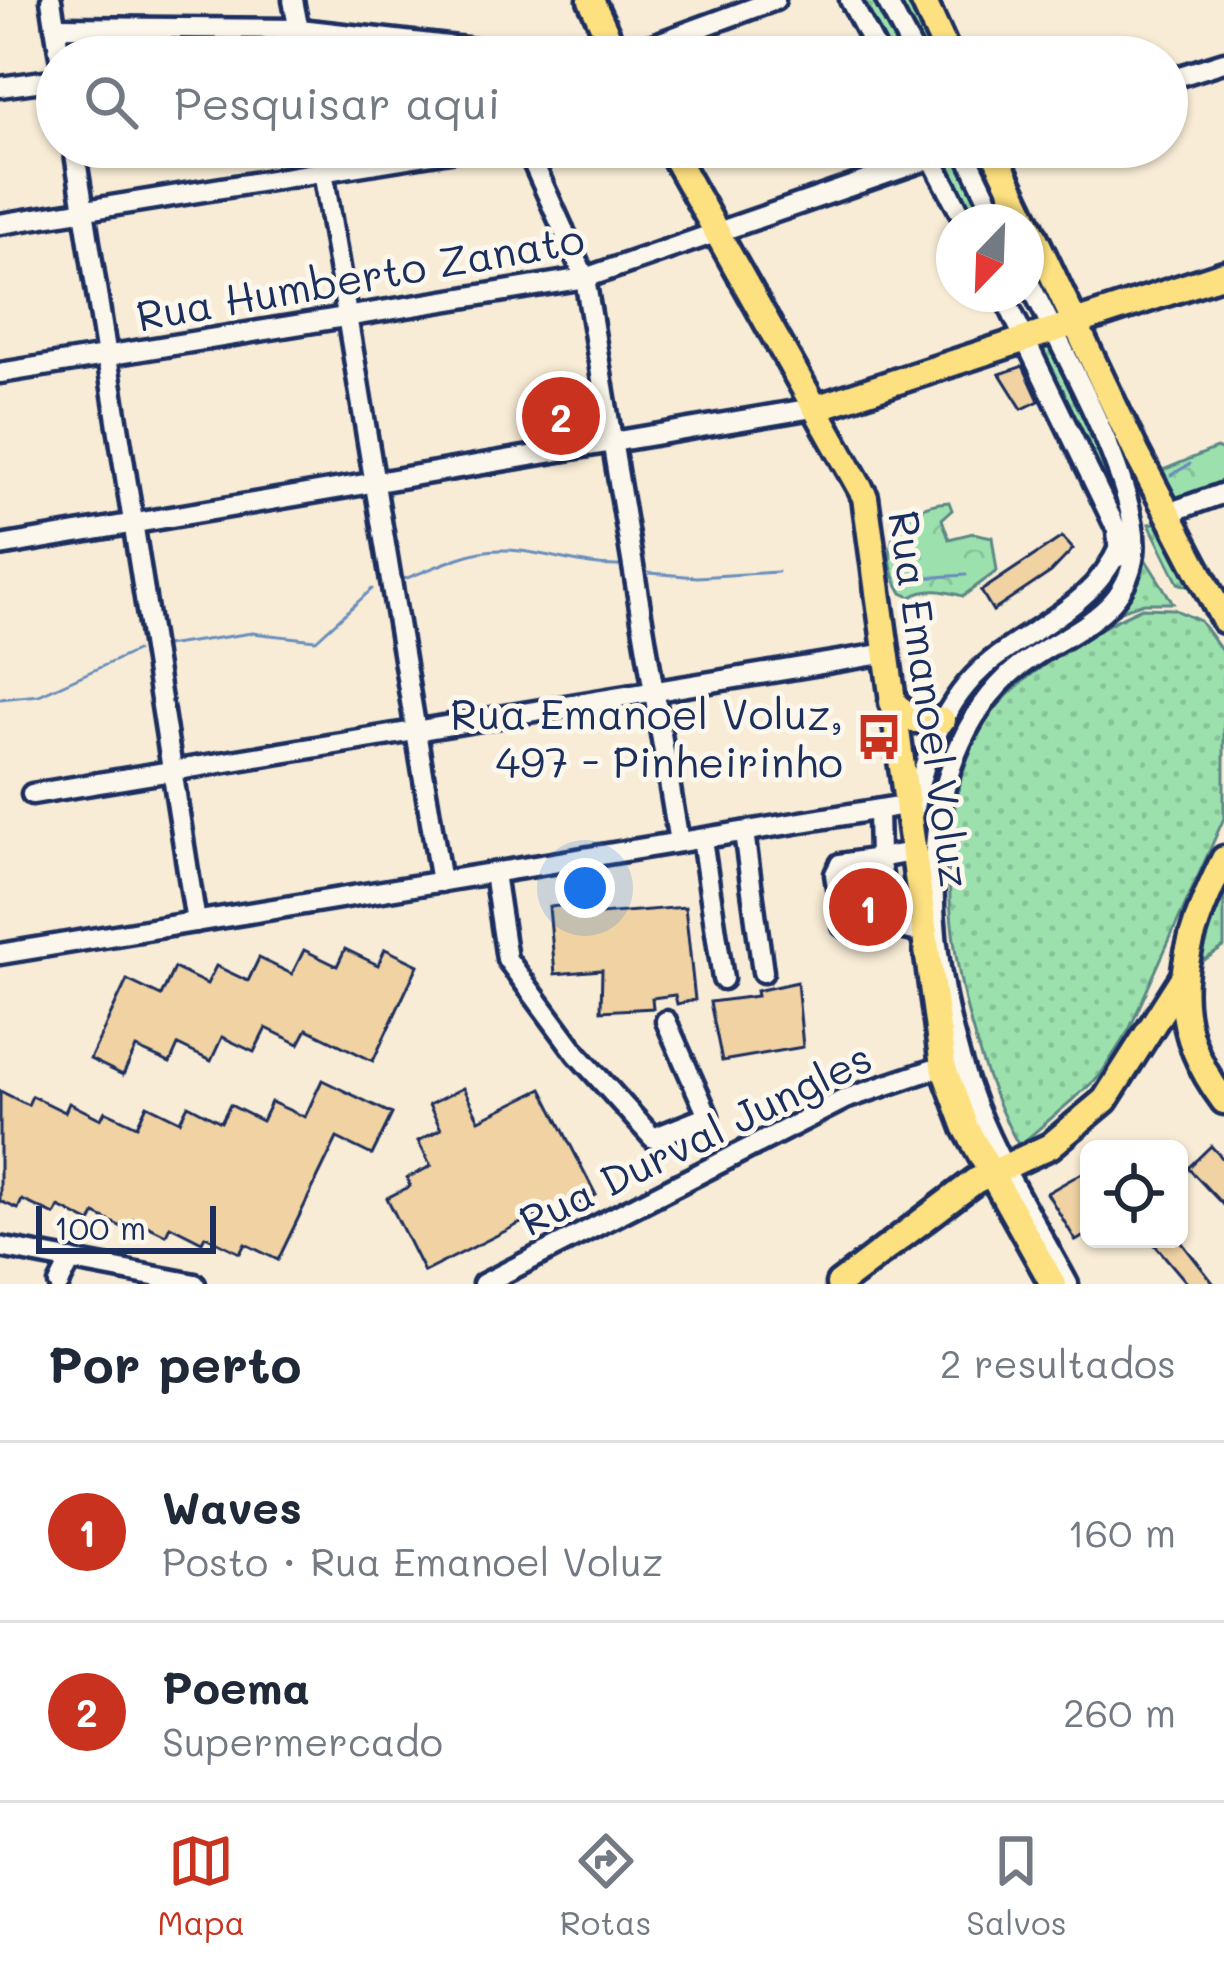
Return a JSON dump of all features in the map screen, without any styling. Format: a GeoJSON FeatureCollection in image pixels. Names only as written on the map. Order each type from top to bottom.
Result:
{"type":"FeatureCollection","features":[{"type":"Feature","properties":{"kind":"main road"},"geometry":{"type":"LineString","coordinates":[[591,0],[608,36]]}},
{"type":"Feature","properties":{"kind":"main road"},"geometry":{"type":"LineString","coordinates":[[923,0],[940,36]]}},
{"type":"Feature","properties":{"kind":"main road","name":"Rua Emanoel Voluz"},"geometry":{"type":"LineString","coordinates":[[681,168],[819,407],[869,510],[943,1066],[1053,1284]]}},
{"type":"Feature","properties":{"kind":"main road"},"geometry":{"type":"LineString","coordinates":[[1000,168],[1064,327],[1215,595],[1224,620]]}},
{"type":"Feature","properties":{"kind":"main road"},"geometry":{"type":"LineString","coordinates":[[819,407],[1224,274]]}},
{"type":"Feature","properties":{"kind":"main road"},"geometry":{"type":"LineString","coordinates":[[892,702],[914,720],[942,720]]}},
{"type":"Feature","properties":{"kind":"main road"},"geometry":{"type":"LineString","coordinates":[[1224,859],[1190,935],[1182,980],[1193,1048],[1224,1101]]}},
{"type":"Feature","properties":{"kind":"main road"},"geometry":{"type":"LineString","coordinates":[[839,1284],[998,1170],[1050,1146],[1105,1100],[1182,980]]}},
{"type":"Feature","properties":{"kind":"main road"},"geometry":{"type":"LineString","coordinates":[[1150,1025],[1193,1048]]}},
{"type":"Feature","properties":{"kind":"street"},"geometry":{"type":"LineString","coordinates":[[51,0],[56,36]]}},
{"type":"Feature","properties":{"kind":"street"},"geometry":{"type":"LineString","coordinates":[[293,0],[301,36]]}},
{"type":"Feature","properties":{"kind":"street"},"geometry":{"type":"LineString","coordinates":[[676,36],[775,0]]}},
{"type":"Feature","properties":{"kind":"street"},"geometry":{"type":"LineString","coordinates":[[850,0],[869,36]]}},
{"type":"Feature","properties":{"kind":"street"},"geometry":{"type":"LineString","coordinates":[[886,0],[905,36]]}},
{"type":"Feature","properties":{"kind":"street"},"geometry":{"type":"LineString","coordinates":[[55,27],[300,29],[352,36]]}},
{"type":"Feature","properties":{"kind":"street"},"geometry":{"type":"LineString","coordinates":[[1188,73],[1224,62]]}},
{"type":"Feature","properties":{"kind":"street"},"geometry":{"type":"LineString","coordinates":[[0,87],[36,82]]}},
{"type":"Feature","properties":{"kind":"street"},"geometry":{"type":"LineString","coordinates":[[77,168],[196,922]]}},
{"type":"Feature","properties":{"kind":"street"},"geometry":{"type":"LineString","coordinates":[[322,168],[441,882]]}},
{"type":"Feature","properties":{"kind":"street"},"geometry":{"type":"LineString","coordinates":[[0,224],[347,168]]}},
{"type":"Feature","properties":{"kind":"street"},"geometry":{"type":"LineString","coordinates":[[535,168],[585,278],[679,842]]}},
{"type":"Feature","properties":{"kind":"street","name":"Rua Humberto Zanato"},"geometry":{"type":"LineString","coordinates":[[0,373],[585,278],[888,168]]}},
{"type":"Feature","properties":{"kind":"street"},"geometry":{"type":"LineString","coordinates":[[937,168],[956,204]]}},
{"type":"Feature","properties":{"kind":"street"},"geometry":{"type":"LineString","coordinates":[[973,168],[991,204]]}},
{"type":"Feature","properties":{"kind":"street"},"geometry":{"type":"LineString","coordinates":[[1044,300],[1064,327],[1132,516],[1129,575],[1104,612],[1012,672],[984,701],[949,770],[938,813],[934,884],[938,949],[977,1108],[998,1170],[1068,1284]]}},
{"type":"Feature","properties":{"kind":"street"},"geometry":{"type":"LineString","coordinates":[[1013,312],[1118,530],[1120,546],[1104,612]]}},
{"type":"Feature","properties":{"kind":"street"},"geometry":{"type":"LineString","coordinates":[[0,546],[819,407]]}},
{"type":"Feature","properties":{"kind":"street"},"geometry":{"type":"LineString","coordinates":[[1168,513],[1224,493]]}},
{"type":"Feature","properties":{"kind":"street"},"geometry":{"type":"LineString","coordinates":[[924,933],[890,926],[859,930],[843,926],[837,868],[881,867],[910,844],[926,758],[942,720],[987,664],[1090,594],[1120,546]]}},
{"type":"Feature","properties":{"kind":"street"},"geometry":{"type":"LineString","coordinates":[[32,794],[887,653]]}},
{"type":"Feature","properties":{"kind":"street"},"geometry":{"type":"LineString","coordinates":[[0,954],[905,805]]}},
{"type":"Feature","properties":{"kind":"street"},"geometry":{"type":"LineString","coordinates":[[878,810],[881,867]]}},
{"type":"Feature","properties":{"kind":"street"},"geometry":{"type":"LineString","coordinates":[[744,832],[763,972]]}},
{"type":"Feature","properties":{"kind":"street"},"geometry":{"type":"LineString","coordinates":[[702,839],[723,979]]}},
{"type":"Feature","properties":{"kind":"street"},"geometry":{"type":"LineString","coordinates":[[494,873],[507,958],[578,1054],[653,1138],[708,1116],[666,1021]]}},
{"type":"Feature","properties":{"kind":"street"},"geometry":{"type":"LineString","coordinates":[[886,901],[890,926]]}},
{"type":"Feature","properties":{"kind":"street","name":"Rua Durval Jungles"},"geometry":{"type":"LineString","coordinates":[[483,1284],[845,1099],[943,1066]]}},
{"type":"Feature","properties":{"kind":"street"},"geometry":{"type":"LineString","coordinates":[[0,1247],[195,1284]]}},
{"type":"Feature","properties":{"kind":"street"},"geometry":{"type":"LineString","coordinates":[[59,1284],[71,1260]]}},
{"type":"Feature","properties":{"kind":"green space"},"geometry":{"type":"Polygon","coordinates":[[[856,0],[881,0],[899,36],[875,36],[856,0]]]}},
{"type":"Feature","properties":{"kind":"green space"},"geometry":{"type":"Polygon","coordinates":[[[895,0],[915,0],[931,36],[913,36],[895,0]]]}},
{"type":"Feature","properties":{"kind":"green space"},"geometry":{"type":"Polygon","coordinates":[[[943,168],[968,168],[986,204],[962,204],[943,168]]]}},
{"type":"Feature","properties":{"kind":"green space"},"geometry":{"type":"Polygon","coordinates":[[[1053,335],[1122,492],[1102,500],[1033,342],[1053,335]]]}},
{"type":"Feature","properties":{"kind":"green space"},"geometry":{"type":"Polygon","coordinates":[[[1216,448],[1224,451],[1224,482],[1177,503],[1163,470],[1216,448]]]}},
{"type":"Feature","properties":{"kind":"green space"},"geometry":{"type":"Polygon","coordinates":[[[949,502],[952,510],[942,519],[949,539],[973,533],[992,537],[997,571],[963,596],[937,591],[911,597],[902,593],[890,561],[896,532],[916,511],[949,502]]]}},
{"type":"Feature","properties":{"kind":"green space"},"geometry":{"type":"Polygon","coordinates":[[[1162,522],[1198,590],[1178,583],[1149,524],[1162,522]]]}},
{"type":"Feature","properties":{"kind":"green space"},"geometry":{"type":"Polygon","coordinates":[[[1142,554],[1173,603],[1144,603],[1120,611],[1142,554]]]}},
{"type":"Feature","properties":{"kind":"green space"},"geometry":{"type":"Polygon","coordinates":[[[1142,608],[1173,609],[1200,621],[1224,654],[1224,818],[1129,1030],[1099,1077],[1019,1146],[997,1101],[963,990],[949,869],[954,811],[968,758],[1005,698],[1061,653],[1142,608]]]}},
{"type":"Feature","properties":{"kind":"green space"},"geometry":{"type":"Polygon","coordinates":[[[1224,886],[1224,947],[1198,964],[1201,938],[1224,886]]]}},
{"type":"Feature","properties":{"kind":"building"},"geometry":{"type":"Polygon","coordinates":[[[1023,366],[1039,401],[1022,409],[1000,374],[1023,366]]]}},
{"type":"Feature","properties":{"kind":"building"},"geometry":{"type":"Polygon","coordinates":[[[1062,537],[1073,549],[1051,572],[993,611],[981,591],[1062,537]]]}},
{"type":"Feature","properties":{"kind":"building"},"geometry":{"type":"Polygon","coordinates":[[[849,876],[869,877],[882,888],[873,903],[862,904],[866,927],[855,917],[849,876]]]}},
{"type":"Feature","properties":{"kind":"building"},"geometry":{"type":"Polygon","coordinates":[[[588,903],[589,915],[685,907],[695,1000],[677,1004],[675,995],[652,998],[653,1008],[601,1011],[602,970],[555,974],[549,907],[588,903]]]}},
{"type":"Feature","properties":{"kind":"building"},"geometry":{"type":"Polygon","coordinates":[[[345,949],[378,965],[385,949],[418,965],[373,1061],[307,1029],[299,1044],[266,1028],[254,1052],[222,1037],[211,1061],[178,1045],[170,1063],[136,1048],[123,1075],[90,1059],[127,980],[161,996],[174,968],[207,984],[216,966],[248,981],[259,958],[292,974],[304,950],[337,966],[345,949]]]}},
{"type":"Feature","properties":{"kind":"building"},"geometry":{"type":"Polygon","coordinates":[[[797,982],[803,1047],[722,1061],[710,1002],[757,996],[756,991],[797,982]]]}},
{"type":"Feature","properties":{"kind":"building"},"geometry":{"type":"Polygon","coordinates":[[[322,1080],[392,1114],[372,1155],[337,1138],[278,1260],[245,1244],[240,1253],[205,1236],[202,1242],[170,1226],[166,1235],[133,1219],[128,1230],[95,1214],[91,1223],[59,1207],[55,1215],[22,1200],[18,1209],[0,1201],[0,1091],[28,1105],[32,1096],[65,1112],[69,1103],[101,1119],[105,1111],[137,1126],[147,1105],[180,1121],[188,1105],[221,1122],[230,1105],[262,1121],[271,1102],[305,1117],[322,1080]]]}},
{"type":"Feature","properties":{"kind":"building"},"geometry":{"type":"Polygon","coordinates":[[[463,1088],[479,1120],[542,1089],[596,1195],[541,1222],[537,1215],[424,1272],[387,1198],[410,1186],[407,1178],[431,1166],[418,1141],[441,1129],[429,1105],[463,1088]]]}},
{"type":"Feature","properties":{"kind":"building"},"geometry":{"type":"Polygon","coordinates":[[[1211,1146],[1224,1160],[1224,1206],[1188,1168],[1211,1146]]]}},
{"type":"Feature","properties":{"kind":"building"},"geometry":{"type":"Polygon","coordinates":[[[1080,1174],[1080,1239],[1076,1241],[1047,1193],[1080,1174]]]}},
{"type":"Feature","properties":{"kind":"building"},"geometry":{"type":"Polygon","coordinates":[[[1158,1248],[1186,1248],[1214,1284],[1188,1284],[1158,1248]]]}},
{"type":"Feature","properties":{"kind":"waterway"},"geometry":{"type":"LineString","coordinates":[[1171,475],[1190,464]]}},
{"type":"Feature","properties":{"kind":"waterway"},"geometry":{"type":"LineString","coordinates":[[404,579],[486,551],[536,553],[619,566]]}},
{"type":"Feature","properties":{"kind":"waterway"},"geometry":{"type":"LineString","coordinates":[[650,573],[697,577],[778,572]]}},
{"type":"Feature","properties":{"kind":"waterway"},"geometry":{"type":"LineString","coordinates":[[903,579],[966,575]]}},
{"type":"Feature","properties":{"kind":"waterway"},"geometry":{"type":"LineString","coordinates":[[165,646],[252,633],[316,640],[372,589]]}},
{"type":"Feature","properties":{"kind":"waterway"},"geometry":{"type":"LineString","coordinates":[[0,699],[39,695],[136,651]]}},
{"type":"Feature","properties":{"kind":"place","name":"Poema"},"geometry":{"type":"Point","coordinates":[561,416]}},
{"type":"Feature","properties":{"kind":"place","name":"Rua Emanoel Voluz, 497 - Pinheirinho"},"geometry":{"type":"Point","coordinates":[879,737]}},
{"type":"Feature","properties":{"kind":"place","name":"Waves"},"geometry":{"type":"Point","coordinates":[868,907]}}]}
